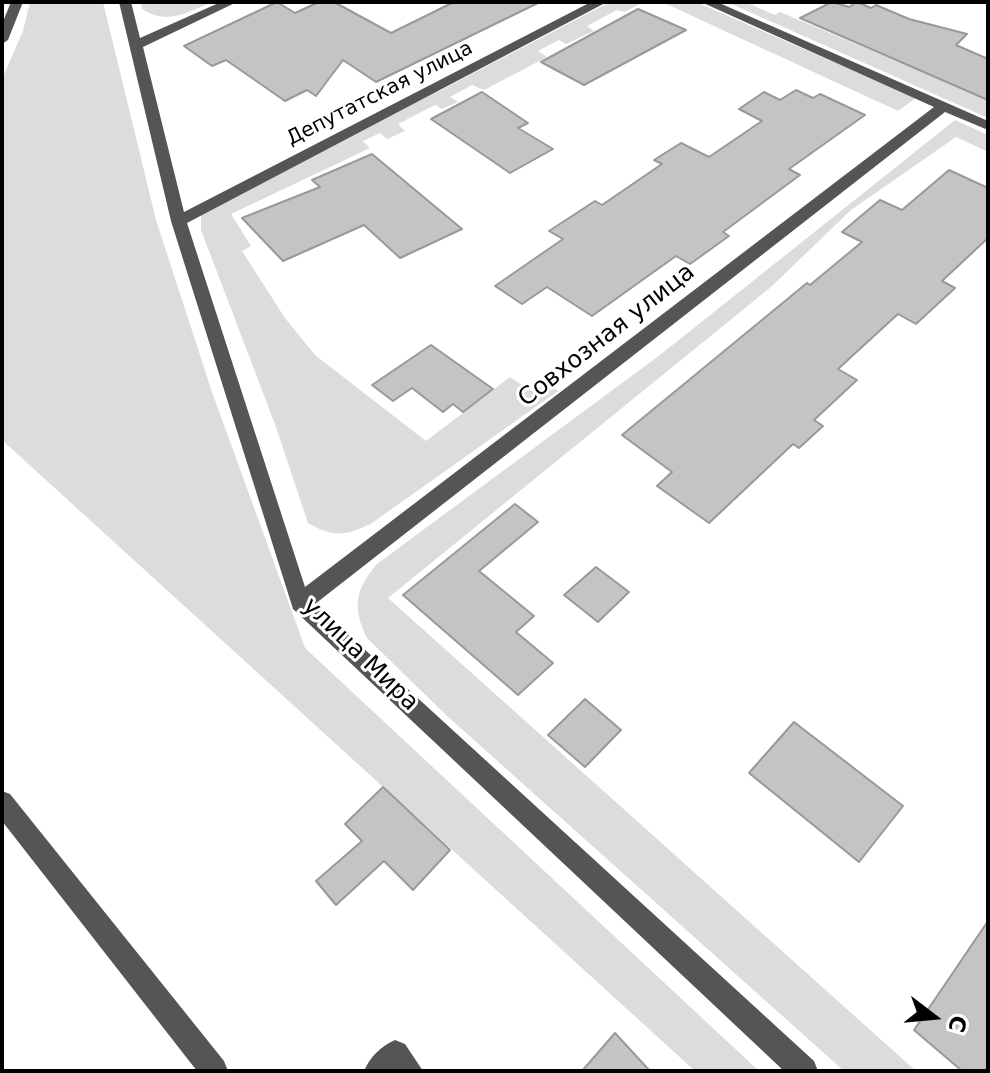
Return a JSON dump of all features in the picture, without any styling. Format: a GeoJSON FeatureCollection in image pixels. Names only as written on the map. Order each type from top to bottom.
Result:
{"type":"FeatureCollection","features":[{"type":"Feature","properties":{"kind":"street"},"geometry":{"type":"LineString","coordinates":[[2,40],[17,2]]}},
{"type":"Feature","properties":{"kind":"street","name":"улица Мира"},"geometry":{"type":"LineString","coordinates":[[125,2],[179,221],[300,603],[804,1071]]}},
{"type":"Feature","properties":{"kind":"street"},"geometry":{"type":"LineString","coordinates":[[136,45],[231,2]]}},
{"type":"Feature","properties":{"kind":"street","name":"Депутатская улица"},"geometry":{"type":"LineString","coordinates":[[179,221],[601,2]]}},
{"type":"Feature","properties":{"kind":"street"},"geometry":{"type":"LineString","coordinates":[[707,2],[988,126]]}},
{"type":"Feature","properties":{"kind":"street","name":"Совхозная улица"},"geometry":{"type":"LineString","coordinates":[[300,603],[944,106]]}},
{"type":"Feature","properties":{"kind":"street"},"geometry":{"type":"LineString","coordinates":[[2,802],[214,1071]]}},
{"type":"Feature","properties":{"kind":"street"},"geometry":{"type":"LineString","coordinates":[[378,1071],[395,1054],[409,1071]]}},
{"type":"Feature","properties":{"kind":"shaded area"},"geometry":{"type":"Polygon","coordinates":[[[30,2],[103,2],[156,220],[212,392],[305,648],[759,1071],[695,1071],[2,440],[2,79],[23,31],[30,2]]]}},
{"type":"Feature","properties":{"kind":"shaded area"},"geometry":{"type":"Polygon","coordinates":[[[141,2],[212,2],[169,17],[151,14],[142,9],[141,2]]]}},
{"type":"Feature","properties":{"kind":"shaded area"},"geometry":{"type":"Polygon","coordinates":[[[610,2],[643,2],[625,12],[617,10],[587,26],[594,31],[566,44],[559,40],[538,51],[547,57],[484,90],[472,85],[450,97],[458,102],[442,109],[435,105],[398,124],[405,131],[387,139],[380,133],[363,141],[370,148],[231,214],[251,246],[242,251],[285,318],[315,355],[426,441],[510,377],[531,391],[547,381],[558,391],[372,523],[340,534],[308,523],[276,427],[201,230],[201,215],[219,197],[443,89],[610,2]]]}},
{"type":"Feature","properties":{"kind":"shaded area"},"geometry":{"type":"Polygon","coordinates":[[[662,2],[696,2],[916,98],[898,111],[662,2]]]}},
{"type":"Feature","properties":{"kind":"shaded area"},"geometry":{"type":"Polygon","coordinates":[[[727,2],[745,2],[775,15],[780,12],[988,100],[988,118],[727,2]]]}},
{"type":"Feature","properties":{"kind":"shaded area"},"geometry":{"type":"Polygon","coordinates":[[[955,120],[988,135],[988,152],[956,137],[851,210],[771,287],[388,598],[916,1071],[844,1071],[446,715],[367,638],[359,617],[358,599],[364,582],[377,564],[660,355],[955,120]]]}},
{"type":"Feature","properties":{"kind":"building"},"geometry":{"type":"Polygon","coordinates":[[[277,2],[295,13],[319,2],[334,2],[391,33],[454,2],[540,2],[376,82],[343,60],[316,96],[307,90],[285,101],[226,60],[212,66],[184,46],[277,2]]]}},
{"type":"Feature","properties":{"kind":"building"},"geometry":{"type":"Polygon","coordinates":[[[832,2],[849,7],[857,2],[871,8],[876,5],[909,19],[967,34],[956,45],[988,59],[988,100],[800,18],[832,2]]]}},
{"type":"Feature","properties":{"kind":"building"},"geometry":{"type":"Polygon","coordinates":[[[638,9],[686,30],[584,85],[541,62],[638,9]]]}},
{"type":"Feature","properties":{"kind":"building"},"geometry":{"type":"Polygon","coordinates":[[[796,90],[813,98],[820,94],[865,115],[789,169],[800,175],[723,232],[729,236],[690,264],[676,256],[592,316],[547,287],[522,304],[495,286],[563,239],[549,231],[595,201],[602,205],[662,164],[654,160],[681,143],[709,157],[762,121],[739,109],[764,92],[780,100],[796,90]]]}},
{"type":"Feature","properties":{"kind":"building"},"geometry":{"type":"Polygon","coordinates":[[[482,92],[528,123],[518,128],[553,149],[510,173],[431,119],[482,92]]]}},
{"type":"Feature","properties":{"kind":"building"},"geometry":{"type":"Polygon","coordinates":[[[372,154],[462,229],[400,258],[364,225],[283,261],[242,218],[320,187],[312,180],[372,154]]]}},
{"type":"Feature","properties":{"kind":"building"},"geometry":{"type":"Polygon","coordinates":[[[949,170],[988,188],[988,238],[942,281],[955,288],[916,324],[898,314],[838,369],[857,380],[814,420],[823,426],[799,448],[793,444],[709,523],[657,486],[672,472],[622,435],[807,283],[810,285],[862,242],[842,232],[880,200],[902,210],[949,170]]]}},
{"type":"Feature","properties":{"kind":"building"},"geometry":{"type":"Polygon","coordinates":[[[431,345],[493,389],[463,412],[453,404],[443,412],[412,388],[393,401],[372,385],[431,345]]]}},
{"type":"Feature","properties":{"kind":"building"},"geometry":{"type":"Polygon","coordinates":[[[515,504],[538,522],[479,571],[534,616],[516,632],[553,663],[518,695],[403,595],[515,504]]]}},
{"type":"Feature","properties":{"kind":"building"},"geometry":{"type":"Polygon","coordinates":[[[596,567],[629,592],[598,622],[564,595],[596,567]]]}},
{"type":"Feature","properties":{"kind":"building"},"geometry":{"type":"Polygon","coordinates":[[[585,699],[621,730],[585,767],[548,735],[585,699]]]}},
{"type":"Feature","properties":{"kind":"building"},"geometry":{"type":"Polygon","coordinates":[[[794,722],[903,806],[859,862],[749,773],[794,722]]]}},
{"type":"Feature","properties":{"kind":"building"},"geometry":{"type":"Polygon","coordinates":[[[383,787],[450,850],[413,890],[384,861],[336,905],[316,881],[362,841],[345,824],[383,787]]]}},
{"type":"Feature","properties":{"kind":"building"},"geometry":{"type":"Polygon","coordinates":[[[988,921],[988,1071],[962,1071],[914,1030],[988,921]]]}},
{"type":"Feature","properties":{"kind":"building"},"geometry":{"type":"Polygon","coordinates":[[[615,1033],[650,1071],[582,1071],[615,1033]]]}}]}
